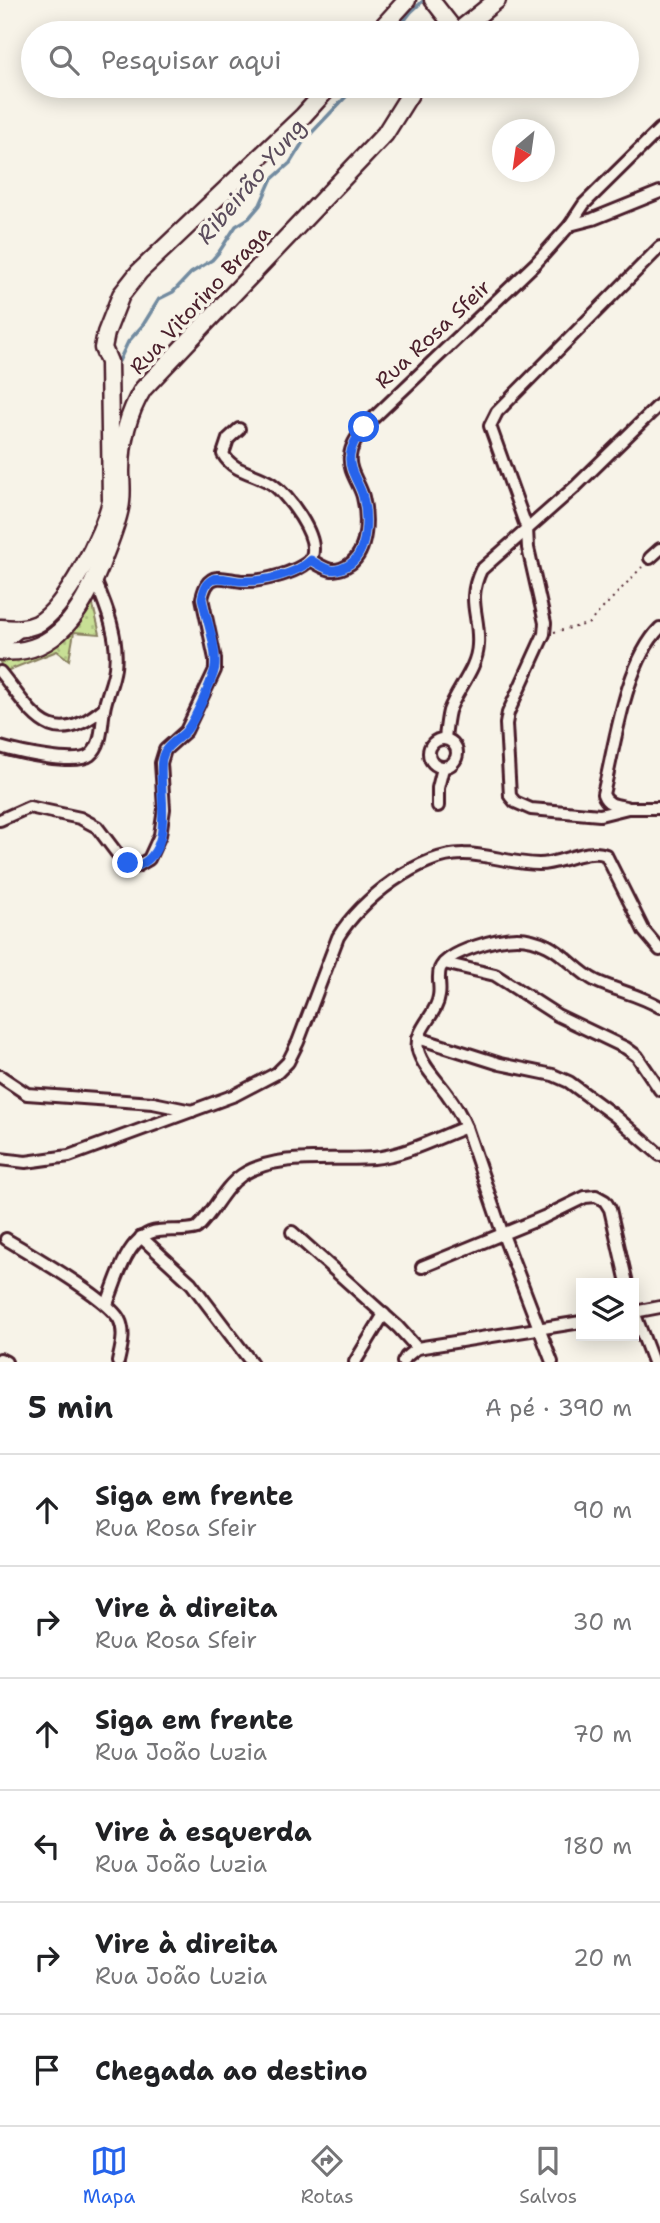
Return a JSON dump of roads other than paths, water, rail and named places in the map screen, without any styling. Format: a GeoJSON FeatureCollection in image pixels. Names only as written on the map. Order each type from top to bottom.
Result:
{"type":"FeatureCollection","features":[{"type":"Feature","properties":{"kind":"main road"},"geometry":{"type":"LineString","coordinates":[[388,21],[407,0]]}},
{"type":"Feature","properties":{"kind":"main road"},"geometry":{"type":"LineString","coordinates":[[472,21],[497,0]]}},
{"type":"Feature","properties":{"kind":"main road"},"geometry":{"type":"LineString","coordinates":[[0,628],[18,630],[48,617],[65,596],[106,522],[111,501],[109,362],[103,348],[121,295],[149,261],[319,98]]}},
{"type":"Feature","properties":{"kind":"main road","name":"Rua Vitorino Braga"},"geometry":{"type":"LineString","coordinates":[[0,651],[31,648],[65,628],[95,580],[121,505],[121,468],[126,426],[143,389],[385,134],[408,98]]}},
{"type":"Feature","properties":{"kind":"street"},"geometry":{"type":"LineString","coordinates":[[433,2],[448,21]]}},
{"type":"Feature","properties":{"kind":"street","name":"Rua Rosa Sfeir"},"geometry":{"type":"LineString","coordinates":[[311,560],[328,570],[338,570],[351,563],[360,551],[365,535],[363,496],[349,459],[352,447],[364,427],[536,263],[570,225],[584,204],[660,130]]}},
{"type":"Feature","properties":{"kind":"street"},"geometry":{"type":"LineString","coordinates":[[570,225],[593,219],[660,192]]}},
{"type":"Feature","properties":{"kind":"street"},"geometry":{"type":"LineString","coordinates":[[660,247],[492,419],[489,426],[527,529],[528,548],[544,611],[544,634],[508,713],[506,724],[510,796],[515,803],[531,809],[600,815],[628,808],[660,807]]}},
{"type":"Feature","properties":{"kind":"street"},"geometry":{"type":"LineString","coordinates":[[445,738],[449,711],[475,660],[479,646],[472,598],[474,584],[481,570],[575,487],[660,404]]}},
{"type":"Feature","properties":{"kind":"street"},"geometry":{"type":"LineString","coordinates":[[0,820],[29,807],[80,818],[97,827],[122,860],[135,867],[149,859],[160,835],[164,809],[164,750],[186,731],[215,670],[202,598],[204,588],[217,578],[255,581],[298,569],[311,560],[313,552],[306,525],[285,496],[267,481],[230,465],[223,454],[228,439],[239,429]]}},
{"type":"Feature","properties":{"kind":"street"},"geometry":{"type":"LineString","coordinates":[[650,558],[660,550]]}},
{"type":"Feature","properties":{"kind":"street"},"geometry":{"type":"LineString","coordinates":[[0,747],[65,758],[88,756],[97,747],[115,670],[116,646],[106,605],[95,580]]}},
{"type":"Feature","properties":{"kind":"street"},"geometry":{"type":"LineString","coordinates":[[628,808],[605,801],[603,794],[638,659],[644,646],[660,628]]}},
{"type":"Feature","properties":{"kind":"street"},"geometry":{"type":"LineString","coordinates":[[0,644],[18,630]]}},
{"type":"Feature","properties":{"kind":"street"},"geometry":{"type":"LineString","coordinates":[[0,671],[29,712],[39,721],[63,727],[78,724],[87,722],[104,708]]}},
{"type":"Feature","properties":{"kind":"street"},"geometry":{"type":"LineString","coordinates":[[445,738],[456,747],[456,756],[449,766],[443,768],[433,762],[429,754],[433,745],[445,738]]}},
{"type":"Feature","properties":{"kind":"street"},"geometry":{"type":"LineString","coordinates":[[438,806],[438,782],[443,768]]}},
{"type":"Feature","properties":{"kind":"street"},"geometry":{"type":"LineString","coordinates":[[0,1159],[26,1162],[69,1156],[236,1095],[277,1073],[288,1062],[298,1042],[338,937],[347,922],[368,899],[388,884],[420,866],[449,856],[465,854],[507,862],[539,864],[559,862],[592,852],[607,855],[644,931],[660,950]]}},
{"type":"Feature","properties":{"kind":"street"},"geometry":{"type":"LineString","coordinates":[[552,1362],[502,1232],[466,1127],[459,1111],[423,1062],[418,1049],[418,1038],[437,1004],[440,994],[439,979],[444,963],[472,948],[505,939],[521,938],[545,944],[563,954],[592,979],[608,987],[639,995],[660,1007]]}},
{"type":"Feature","properties":{"kind":"street"},"geometry":{"type":"LineString","coordinates":[[444,963],[495,975],[557,1015],[626,1048],[637,1056],[660,1090]]}},
{"type":"Feature","properties":{"kind":"street"},"geometry":{"type":"LineString","coordinates":[[418,1038],[500,1064],[553,1075],[569,1082],[615,1116],[660,1155]]}},
{"type":"Feature","properties":{"kind":"street"},"geometry":{"type":"LineString","coordinates":[[0,1076],[27,1094],[153,1103],[192,1111]]}},
{"type":"Feature","properties":{"kind":"street"},"geometry":{"type":"LineString","coordinates":[[107,1304],[128,1255],[141,1237],[158,1231],[197,1228],[242,1175],[258,1167],[291,1161],[376,1158],[466,1127]]}},
{"type":"Feature","properties":{"kind":"street"},"geometry":{"type":"LineString","coordinates":[[422,1267],[544,1217],[585,1197],[596,1196],[605,1201],[610,1209],[626,1278]]}},
{"type":"Feature","properties":{"kind":"street"},"geometry":{"type":"LineString","coordinates":[[292,1232],[384,1314],[417,1348]]}},
{"type":"Feature","properties":{"kind":"street"},"geometry":{"type":"LineString","coordinates":[[141,1237],[191,1283],[251,1362]]}},
{"type":"Feature","properties":{"kind":"street"},"geometry":{"type":"LineString","coordinates":[[6,1239],[107,1304],[120,1320],[122,1329],[118,1362]]}},
{"type":"Feature","properties":{"kind":"street"},"geometry":{"type":"LineString","coordinates":[[639,1311],[660,1307]]}},
{"type":"Feature","properties":{"kind":"street"},"geometry":{"type":"LineString","coordinates":[[355,1362],[384,1314]]}},
{"type":"Feature","properties":{"kind":"street"},"geometry":{"type":"LineString","coordinates":[[403,1362],[417,1348],[576,1323]]}},
{"type":"Feature","properties":{"kind":"street"},"geometry":{"type":"LineString","coordinates":[[639,1325],[653,1362]]}},
{"type":"Feature","properties":{"kind":"street"},"geometry":{"type":"LineString","coordinates":[[0,1359],[6,1362]]}},
{"type":"Feature","properties":{"kind":"waterway","name":"Ribeirão Yung"},"geometry":{"type":"LineString","coordinates":[[404,21],[424,0]]}},
{"type":"Feature","properties":{"kind":"waterway","name":"Ribeirão Yung"},"geometry":{"type":"LineString","coordinates":[[119,361],[128,342],[143,325],[159,299],[173,292],[191,273],[212,260],[236,226],[249,218],[260,205],[271,180],[290,163],[303,142],[345,98]]}}]}
